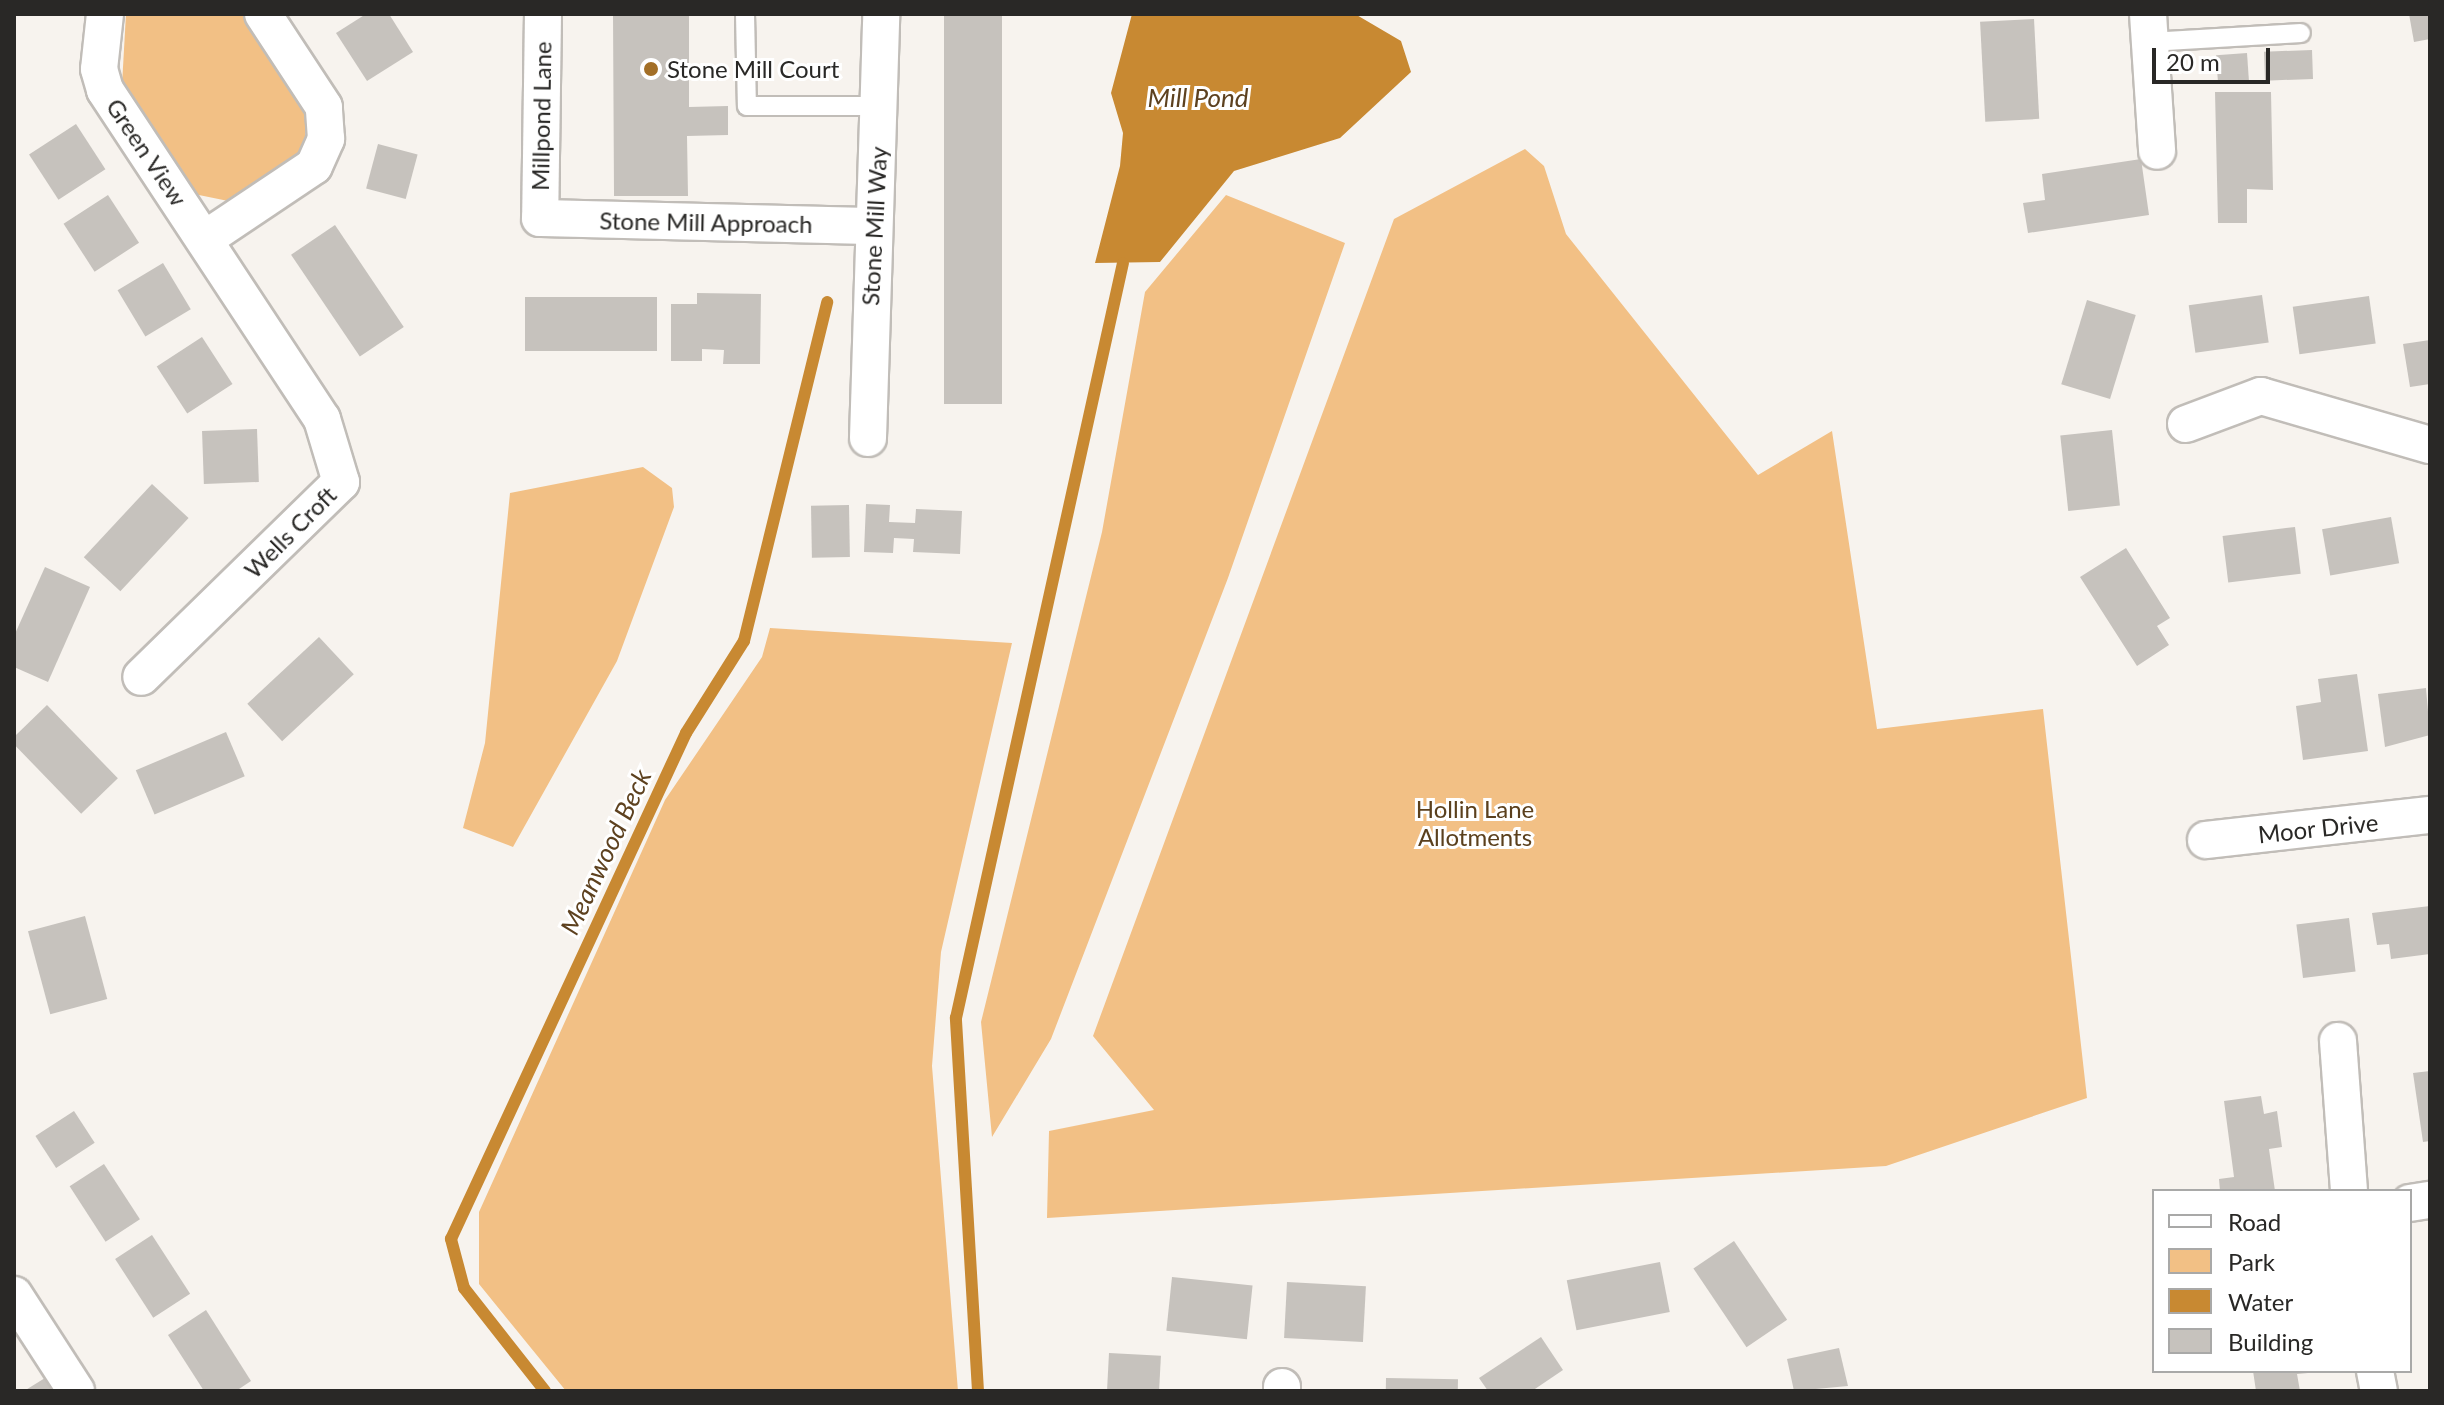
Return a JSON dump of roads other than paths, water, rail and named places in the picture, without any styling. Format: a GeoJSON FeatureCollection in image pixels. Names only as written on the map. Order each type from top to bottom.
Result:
{"type":"FeatureCollection","features":[{"type":"Feature","properties":{"kind":"street","name":"Green View"},"geometry":{"type":"LineString","coordinates":[[105,14],[99,69],[105,90],[205,239]]}},
{"type":"Feature","properties":{"kind":"street"},"geometry":{"type":"LineString","coordinates":[[205,239],[314,166],[326,139],[324,107],[263,14]]}},
{"type":"Feature","properties":{"kind":"street","name":"Millpond Lane"},"geometry":{"type":"LineString","coordinates":[[540,218],[543,14]]}},
{"type":"Feature","properties":{"kind":"street","name":"Stone Mill Way"},"geometry":{"type":"LineString","coordinates":[[868,438],[871,226],[880,106],[881,14]]}},
{"type":"Feature","properties":{"kind":"street"},"geometry":{"type":"LineString","coordinates":[[2149,28],[2157,151]]}},
{"type":"Feature","properties":{"kind":"street","name":"Stone Mill Approach"},"geometry":{"type":"LineString","coordinates":[[540,218],[871,226]]}},
{"type":"Feature","properties":{"kind":"street","name":"Wells Croft"},"geometry":{"type":"LineString","coordinates":[[141,677],[341,482],[322,419],[205,239]]}},
{"type":"Feature","properties":{"kind":"street"},"geometry":{"type":"LineString","coordinates":[[2186,424],[2261,396],[2430,445]]}},
{"type":"Feature","properties":{"kind":"street","name":"Moor Drive"},"geometry":{"type":"LineString","coordinates":[[2206,840],[2430,815]]}},
{"type":"Feature","properties":{"kind":"street"},"geometry":{"type":"LineString","coordinates":[[2338,1041],[2349,1189]]}},
{"type":"Feature","properties":{"kind":"street"},"geometry":{"type":"LineString","coordinates":[[14,1295],[76,1391]]}},
{"type":"Feature","properties":{"kind":"lane"},"geometry":{"type":"LineString","coordinates":[[745,14],[747,106],[880,106]]}},
{"type":"Feature","properties":{"kind":"lane"},"geometry":{"type":"LineString","coordinates":[[2149,28],[2301,33]]}},
{"type":"Feature","properties":{"kind":"water","name":"Mill Pond"},"geometry":{"type":"Polygon","coordinates":[[[1132,14],[1355,14],[1401,41],[1411,72],[1340,138],[1234,171],[1160,262],[1095,263],[1120,166],[1123,133],[1111,93],[1132,14]]]}},
{"type":"Feature","properties":{"kind":"waterway"},"geometry":{"type":"LineString","coordinates":[[978,1391],[956,1018],[1123,263]]}},
{"type":"Feature","properties":{"kind":"waterway","name":"Meanwood Beck"},"geometry":{"type":"LineString","coordinates":[[545,1391],[464,1288],[451,1239],[686,733],[744,641],[827,302]]}},
{"type":"Feature","properties":{"kind":"place","name":"Stone Mill Court"},"geometry":{"type":"Point","coordinates":[651,69]}},
{"type":"Feature","properties":{"kind":"park label","name":"Hollin Lane Allotments"},"geometry":{"type":"Point","coordinates":[1475,823]}}]}
